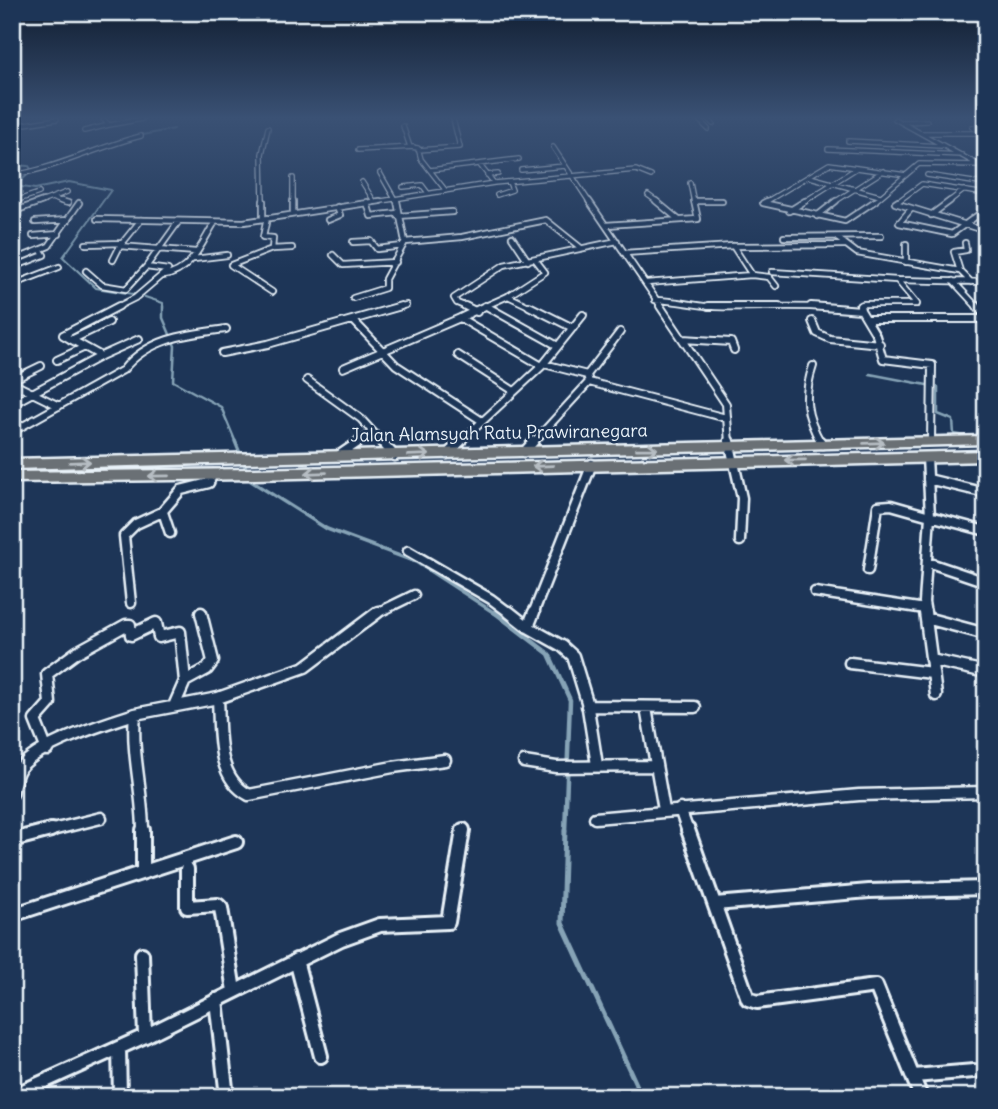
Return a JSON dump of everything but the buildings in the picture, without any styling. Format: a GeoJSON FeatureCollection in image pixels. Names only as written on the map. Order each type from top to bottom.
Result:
{"type":"FeatureCollection","features":[{"type":"Feature","properties":{"kind":"highway","name":"Jalan Alamsyah Ratu Prawiranegara"},"geometry":{"type":"LineString","coordinates":[[12,464],[986,440]]}},
{"type":"Feature","properties":{"kind":"highway","name":"Jalan Alamsyah Ratu Prawiranegara"},"geometry":{"type":"LineString","coordinates":[[12,477],[220,475],[986,456]]}},
{"type":"Feature","properties":{"kind":"street"},"geometry":{"type":"LineString","coordinates":[[12,175],[34,171]]}},
{"type":"Feature","properties":{"kind":"street"},"geometry":{"type":"LineString","coordinates":[[263,171],[263,237],[273,237],[272,249]]}},
{"type":"Feature","properties":{"kind":"street"},"geometry":{"type":"LineString","coordinates":[[431,171],[446,191]]}},
{"type":"Feature","properties":{"kind":"street"},"geometry":{"type":"LineString","coordinates":[[484,171],[494,183]]}},
{"type":"Feature","properties":{"kind":"street"},"geometry":{"type":"LineString","coordinates":[[568,171],[724,399],[729,447],[742,498],[740,541]]}},
{"type":"Feature","properties":{"kind":"street"},"geometry":{"type":"LineString","coordinates":[[97,219],[244,222],[494,183],[630,171]]}},
{"type":"Feature","properties":{"kind":"street"},"geometry":{"type":"LineString","coordinates":[[641,171],[651,176]]}},
{"type":"Feature","properties":{"kind":"street"},"geometry":{"type":"LineString","coordinates":[[819,171],[763,203],[789,211],[846,220],[912,171]]}},
{"type":"Feature","properties":{"kind":"street"},"geometry":{"type":"LineString","coordinates":[[789,211],[852,171]]}},
{"type":"Feature","properties":{"kind":"street"},"geometry":{"type":"LineString","coordinates":[[817,216],[883,171],[907,175]]}},
{"type":"Feature","properties":{"kind":"street"},"geometry":{"type":"LineString","coordinates":[[353,298],[385,288],[385,279],[404,244],[396,198],[380,173]]}},
{"type":"Feature","properties":{"kind":"street"},"geometry":{"type":"LineString","coordinates":[[487,175],[498,174]]}},
{"type":"Feature","properties":{"kind":"street"},"geometry":{"type":"LineString","coordinates":[[927,175],[986,184]]}},
{"type":"Feature","properties":{"kind":"street"},"geometry":{"type":"LineString","coordinates":[[810,177],[880,196]]}},
{"type":"Feature","properties":{"kind":"street"},"geometry":{"type":"LineString","coordinates":[[293,178],[293,214]]}},
{"type":"Feature","properties":{"kind":"street"},"geometry":{"type":"LineString","coordinates":[[523,180],[530,187]]}},
{"type":"Feature","properties":{"kind":"street"},"geometry":{"type":"LineString","coordinates":[[931,215],[974,181]]}},
{"type":"Feature","properties":{"kind":"street"},"geometry":{"type":"LineString","coordinates":[[362,182],[374,201]]}},
{"type":"Feature","properties":{"kind":"street"},"geometry":{"type":"LineString","coordinates":[[497,195],[512,190],[509,182]]}},
{"type":"Feature","properties":{"kind":"street"},"geometry":{"type":"LineString","coordinates":[[606,225],[699,218],[690,183]]}},
{"type":"Feature","properties":{"kind":"street"},"geometry":{"type":"LineString","coordinates":[[402,187],[422,184],[428,193]]}},
{"type":"Feature","properties":{"kind":"street"},"geometry":{"type":"LineString","coordinates":[[986,194],[920,184],[895,202],[986,230]]}},
{"type":"Feature","properties":{"kind":"street"},"geometry":{"type":"LineString","coordinates":[[12,214],[67,192]]}},
{"type":"Feature","properties":{"kind":"street"},"geometry":{"type":"LineString","coordinates":[[12,202],[39,193]]}},
{"type":"Feature","properties":{"kind":"street"},"geometry":{"type":"LineString","coordinates":[[648,195],[675,214],[679,220]]}},
{"type":"Feature","properties":{"kind":"street"},"geometry":{"type":"LineString","coordinates":[[50,198],[68,203]]}},
{"type":"Feature","properties":{"kind":"street"},"geometry":{"type":"LineString","coordinates":[[695,201],[722,201]]}},
{"type":"Feature","properties":{"kind":"street"},"geometry":{"type":"LineString","coordinates":[[367,202],[371,216],[452,212]]}},
{"type":"Feature","properties":{"kind":"street"},"geometry":{"type":"LineString","coordinates":[[13,265],[45,254],[39,251],[49,246],[59,234],[79,203]]}},
{"type":"Feature","properties":{"kind":"street"},"geometry":{"type":"LineString","coordinates":[[328,220],[340,215],[337,207]]}},
{"type":"Feature","properties":{"kind":"street"},"geometry":{"type":"LineString","coordinates":[[911,209],[902,219],[957,232],[986,209]]}},
{"type":"Feature","properties":{"kind":"street"},"geometry":{"type":"LineString","coordinates":[[35,222],[68,220]]}},
{"type":"Feature","properties":{"kind":"street"},"geometry":{"type":"LineString","coordinates":[[113,260],[141,220]]}},
{"type":"Feature","properties":{"kind":"street"},"geometry":{"type":"LineString","coordinates":[[353,242],[371,241],[377,249],[546,220],[581,248]]}},
{"type":"Feature","properties":{"kind":"street"},"geometry":{"type":"LineString","coordinates":[[86,271],[99,284],[124,289],[146,267],[179,221]]}},
{"type":"Feature","properties":{"kind":"street"},"geometry":{"type":"LineString","coordinates":[[163,275],[176,275],[194,259],[215,222]]}},
{"type":"Feature","properties":{"kind":"street"},"geometry":{"type":"LineString","coordinates":[[475,223],[482,233]]}},
{"type":"Feature","properties":{"kind":"street"},"geometry":{"type":"LineString","coordinates":[[33,236],[59,234]]}},
{"type":"Feature","properties":{"kind":"street"},"geometry":{"type":"LineString","coordinates":[[784,237],[881,236]]}},
{"type":"Feature","properties":{"kind":"street"},"geometry":{"type":"LineString","coordinates":[[512,237],[528,261]]}},
{"type":"Feature","properties":{"kind":"street"},"geometry":{"type":"LineString","coordinates":[[836,237],[855,253],[960,271]]}},
{"type":"Feature","properties":{"kind":"street"},"geometry":{"type":"LineString","coordinates":[[477,312],[457,303],[454,298],[499,267],[617,241]]}},
{"type":"Feature","properties":{"kind":"street"},"geometry":{"type":"LineString","coordinates":[[965,243],[966,250],[954,252],[960,271],[971,282]]}},
{"type":"Feature","properties":{"kind":"street"},"geometry":{"type":"LineString","coordinates":[[86,244],[196,252]]}},
{"type":"Feature","properties":{"kind":"street"},"geometry":{"type":"LineString","coordinates":[[906,244],[906,262]]}},
{"type":"Feature","properties":{"kind":"street"},"geometry":{"type":"LineString","coordinates":[[624,253],[733,246],[845,245]]}},
{"type":"Feature","properties":{"kind":"street"},"geometry":{"type":"LineString","coordinates":[[733,246],[752,275]]}},
{"type":"Feature","properties":{"kind":"street"},"geometry":{"type":"LineString","coordinates":[[272,292],[231,265],[272,249],[292,248]]}},
{"type":"Feature","properties":{"kind":"street"},"geometry":{"type":"LineString","coordinates":[[194,259],[227,255]]}},
{"type":"Feature","properties":{"kind":"street"},"geometry":{"type":"LineString","coordinates":[[333,255],[343,265],[396,262]]}},
{"type":"Feature","properties":{"kind":"street"},"geometry":{"type":"LineString","coordinates":[[343,368],[477,312],[508,296],[545,272],[536,259]]}},
{"type":"Feature","properties":{"kind":"street"},"geometry":{"type":"LineString","coordinates":[[13,265],[32,278]]}},
{"type":"Feature","properties":{"kind":"street"},"geometry":{"type":"LineString","coordinates":[[12,285],[60,267]]}},
{"type":"Feature","properties":{"kind":"street"},"geometry":{"type":"LineString","coordinates":[[102,356],[64,336],[65,332],[135,298],[168,269],[146,267]]}},
{"type":"Feature","properties":{"kind":"street"},"geometry":{"type":"LineString","coordinates":[[772,272],[897,280],[986,282]]}},
{"type":"Feature","properties":{"kind":"street"},"geometry":{"type":"LineString","coordinates":[[646,283],[752,275],[769,277],[776,286]]}},
{"type":"Feature","properties":{"kind":"street"},"geometry":{"type":"LineString","coordinates":[[897,280],[917,304],[863,303],[860,305],[861,310],[880,344],[884,360],[932,365],[931,441]]}},
{"type":"Feature","properties":{"kind":"street"},"geometry":{"type":"LineString","coordinates":[[953,281],[979,309]]}},
{"type":"Feature","properties":{"kind":"street"},"geometry":{"type":"LineString","coordinates":[[508,296],[573,328]]}},
{"type":"Feature","properties":{"kind":"street"},"geometry":{"type":"LineString","coordinates":[[655,300],[675,299],[711,307],[790,305],[861,310]]}},
{"type":"Feature","properties":{"kind":"street"},"geometry":{"type":"LineString","coordinates":[[222,353],[268,344],[406,305]]}},
{"type":"Feature","properties":{"kind":"street"},"geometry":{"type":"LineString","coordinates":[[488,307],[558,346]]}},
{"type":"Feature","properties":{"kind":"street"},"geometry":{"type":"LineString","coordinates":[[447,454],[543,365],[583,315]]}},
{"type":"Feature","properties":{"kind":"street"},"geometry":{"type":"LineString","coordinates":[[460,318],[543,365],[726,418]]}},
{"type":"Feature","properties":{"kind":"street"},"geometry":{"type":"LineString","coordinates":[[867,319],[986,319]]}},
{"type":"Feature","properties":{"kind":"street"},"geometry":{"type":"LineString","coordinates":[[353,320],[396,365],[482,421]]}},
{"type":"Feature","properties":{"kind":"street"},"geometry":{"type":"LineString","coordinates":[[812,321],[817,332],[831,339],[880,344]]}},
{"type":"Feature","properties":{"kind":"street"},"geometry":{"type":"LineString","coordinates":[[71,340],[109,322]]}},
{"type":"Feature","properties":{"kind":"street"},"geometry":{"type":"LineString","coordinates":[[12,432],[124,370],[130,361],[165,340],[179,335],[226,329]]}},
{"type":"Feature","properties":{"kind":"street"},"geometry":{"type":"LineString","coordinates":[[524,452],[588,379],[620,332]]}},
{"type":"Feature","properties":{"kind":"street"},"geometry":{"type":"LineString","coordinates":[[12,404],[139,339]]}},
{"type":"Feature","properties":{"kind":"street"},"geometry":{"type":"LineString","coordinates":[[683,339],[731,342],[734,350]]}},
{"type":"Feature","properties":{"kind":"street"},"geometry":{"type":"LineString","coordinates":[[57,360],[85,347]]}},
{"type":"Feature","properties":{"kind":"street"},"geometry":{"type":"LineString","coordinates":[[458,355],[514,391]]}},
{"type":"Feature","properties":{"kind":"street"},"geometry":{"type":"LineString","coordinates":[[12,382],[41,366]]}},
{"type":"Feature","properties":{"kind":"street"},"geometry":{"type":"LineString","coordinates":[[813,366],[806,386],[804,409],[822,444]]}},
{"type":"Feature","properties":{"kind":"street"},"geometry":{"type":"LineString","coordinates":[[307,380],[343,404],[395,456]]}},
{"type":"Feature","properties":{"kind":"street"},"geometry":{"type":"LineString","coordinates":[[12,382],[59,406]]}},
{"type":"Feature","properties":{"kind":"street"},"geometry":{"type":"LineString","coordinates":[[336,457],[373,432]]}},
{"type":"Feature","properties":{"kind":"street"},"geometry":{"type":"LineString","coordinates":[[927,457],[930,516],[925,614],[936,695]]}},
{"type":"Feature","properties":{"kind":"street"},"geometry":{"type":"LineString","coordinates":[[528,627],[592,464]]}},
{"type":"Feature","properties":{"kind":"street"},"geometry":{"type":"LineString","coordinates":[[131,603],[124,536],[133,524],[163,512],[175,494],[197,484],[209,483],[220,475]]}},
{"type":"Feature","properties":{"kind":"street"},"geometry":{"type":"LineString","coordinates":[[928,479],[986,493]]}},
{"type":"Feature","properties":{"kind":"street"},"geometry":{"type":"LineString","coordinates":[[868,570],[878,506],[891,505],[986,531]]}},
{"type":"Feature","properties":{"kind":"street"},"geometry":{"type":"LineString","coordinates":[[163,512],[170,533]]}},
{"type":"Feature","properties":{"kind":"street"},"geometry":{"type":"LineString","coordinates":[[408,551],[491,599],[528,627],[572,654],[587,706],[595,764]]}},
{"type":"Feature","properties":{"kind":"street"},"geometry":{"type":"LineString","coordinates":[[927,562],[986,582]]}},
{"type":"Feature","properties":{"kind":"street"},"geometry":{"type":"LineString","coordinates":[[815,592],[925,614],[986,634]]}},
{"type":"Feature","properties":{"kind":"street"},"geometry":{"type":"LineString","coordinates":[[12,794],[16,766],[47,750],[92,728],[135,714],[218,698],[305,667],[382,609],[414,595]]}},
{"type":"Feature","properties":{"kind":"street"},"geometry":{"type":"LineString","coordinates":[[185,681],[208,669],[213,661],[201,613]]}},
{"type":"Feature","properties":{"kind":"street"},"geometry":{"type":"LineString","coordinates":[[47,750],[36,720],[50,703],[47,674],[77,652],[127,625],[130,625],[131,635],[156,623],[159,636],[180,632],[185,681],[174,706]]}},
{"type":"Feature","properties":{"kind":"street"},"geometry":{"type":"LineString","coordinates":[[931,660],[986,672]]}},
{"type":"Feature","properties":{"kind":"street"},"geometry":{"type":"LineString","coordinates":[[850,663],[932,673]]}},
{"type":"Feature","properties":{"kind":"street"},"geometry":{"type":"LineString","coordinates":[[218,698],[221,754],[231,785],[238,792],[249,795],[393,767],[445,760]]}},
{"type":"Feature","properties":{"kind":"street"},"geometry":{"type":"LineString","coordinates":[[587,706],[695,707]]}},
{"type":"Feature","properties":{"kind":"street"},"geometry":{"type":"LineString","coordinates":[[646,708],[654,766],[664,810]]}},
{"type":"Feature","properties":{"kind":"street"},"geometry":{"type":"LineString","coordinates":[[135,714],[133,736],[143,802],[143,871]]}},
{"type":"Feature","properties":{"kind":"street"},"geometry":{"type":"LineString","coordinates":[[524,762],[560,766],[654,766]]}},
{"type":"Feature","properties":{"kind":"street"},"geometry":{"type":"LineString","coordinates":[[595,818],[859,794],[986,792]]}},
{"type":"Feature","properties":{"kind":"street"},"geometry":{"type":"LineString","coordinates":[[680,809],[750,1001],[876,986],[921,1097]]}},
{"type":"Feature","properties":{"kind":"street"},"geometry":{"type":"LineString","coordinates":[[12,840],[101,818]]}},
{"type":"Feature","properties":{"kind":"street"},"geometry":{"type":"LineString","coordinates":[[12,1096],[145,1036],[296,960],[380,925],[448,922],[463,830]]}},
{"type":"Feature","properties":{"kind":"street"},"geometry":{"type":"LineString","coordinates":[[12,915],[236,842]]}},
{"type":"Feature","properties":{"kind":"street"},"geometry":{"type":"LineString","coordinates":[[187,869],[187,907],[218,905],[221,908],[234,991]]}},
{"type":"Feature","properties":{"kind":"street"},"geometry":{"type":"LineString","coordinates":[[715,904],[869,891],[986,888]]}},
{"type":"Feature","properties":{"kind":"street"},"geometry":{"type":"LineString","coordinates":[[142,954],[145,1036]]}},
{"type":"Feature","properties":{"kind":"street"},"geometry":{"type":"LineString","coordinates":[[296,960],[321,1056]]}},
{"type":"Feature","properties":{"kind":"street"},"geometry":{"type":"LineString","coordinates":[[216,1000],[227,1097]]}},
{"type":"Feature","properties":{"kind":"street"},"geometry":{"type":"LineString","coordinates":[[119,1048],[120,1097]]}},
{"type":"Feature","properties":{"kind":"street"},"geometry":{"type":"LineString","coordinates":[[914,1076],[974,1071]]}},
{"type":"Feature","properties":{"kind":"waterway"},"geometry":{"type":"LineString","coordinates":[[32,171],[15,186],[35,189],[69,182],[111,190],[63,257],[96,288],[139,295],[163,303],[163,318],[175,346],[173,381],[221,407],[236,443]]}},
{"type":"Feature","properties":{"kind":"waterway"},"geometry":{"type":"LineString","coordinates":[[870,374],[927,385]]}},
{"type":"Feature","properties":{"kind":"waterway"},"geometry":{"type":"LineString","coordinates":[[938,387],[938,414],[953,420],[954,434],[972,437]]}},
{"type":"Feature","properties":{"kind":"waterway"},"geometry":{"type":"LineString","coordinates":[[235,441],[251,481],[327,529],[416,562],[496,614]]}},
{"type":"Feature","properties":{"kind":"waterway"},"geometry":{"type":"LineString","coordinates":[[494,612],[549,654],[570,700],[565,832]]}},
{"type":"Feature","properties":{"kind":"waterway"},"geometry":{"type":"LineString","coordinates":[[565,830],[562,923],[642,1097]]}}]}
